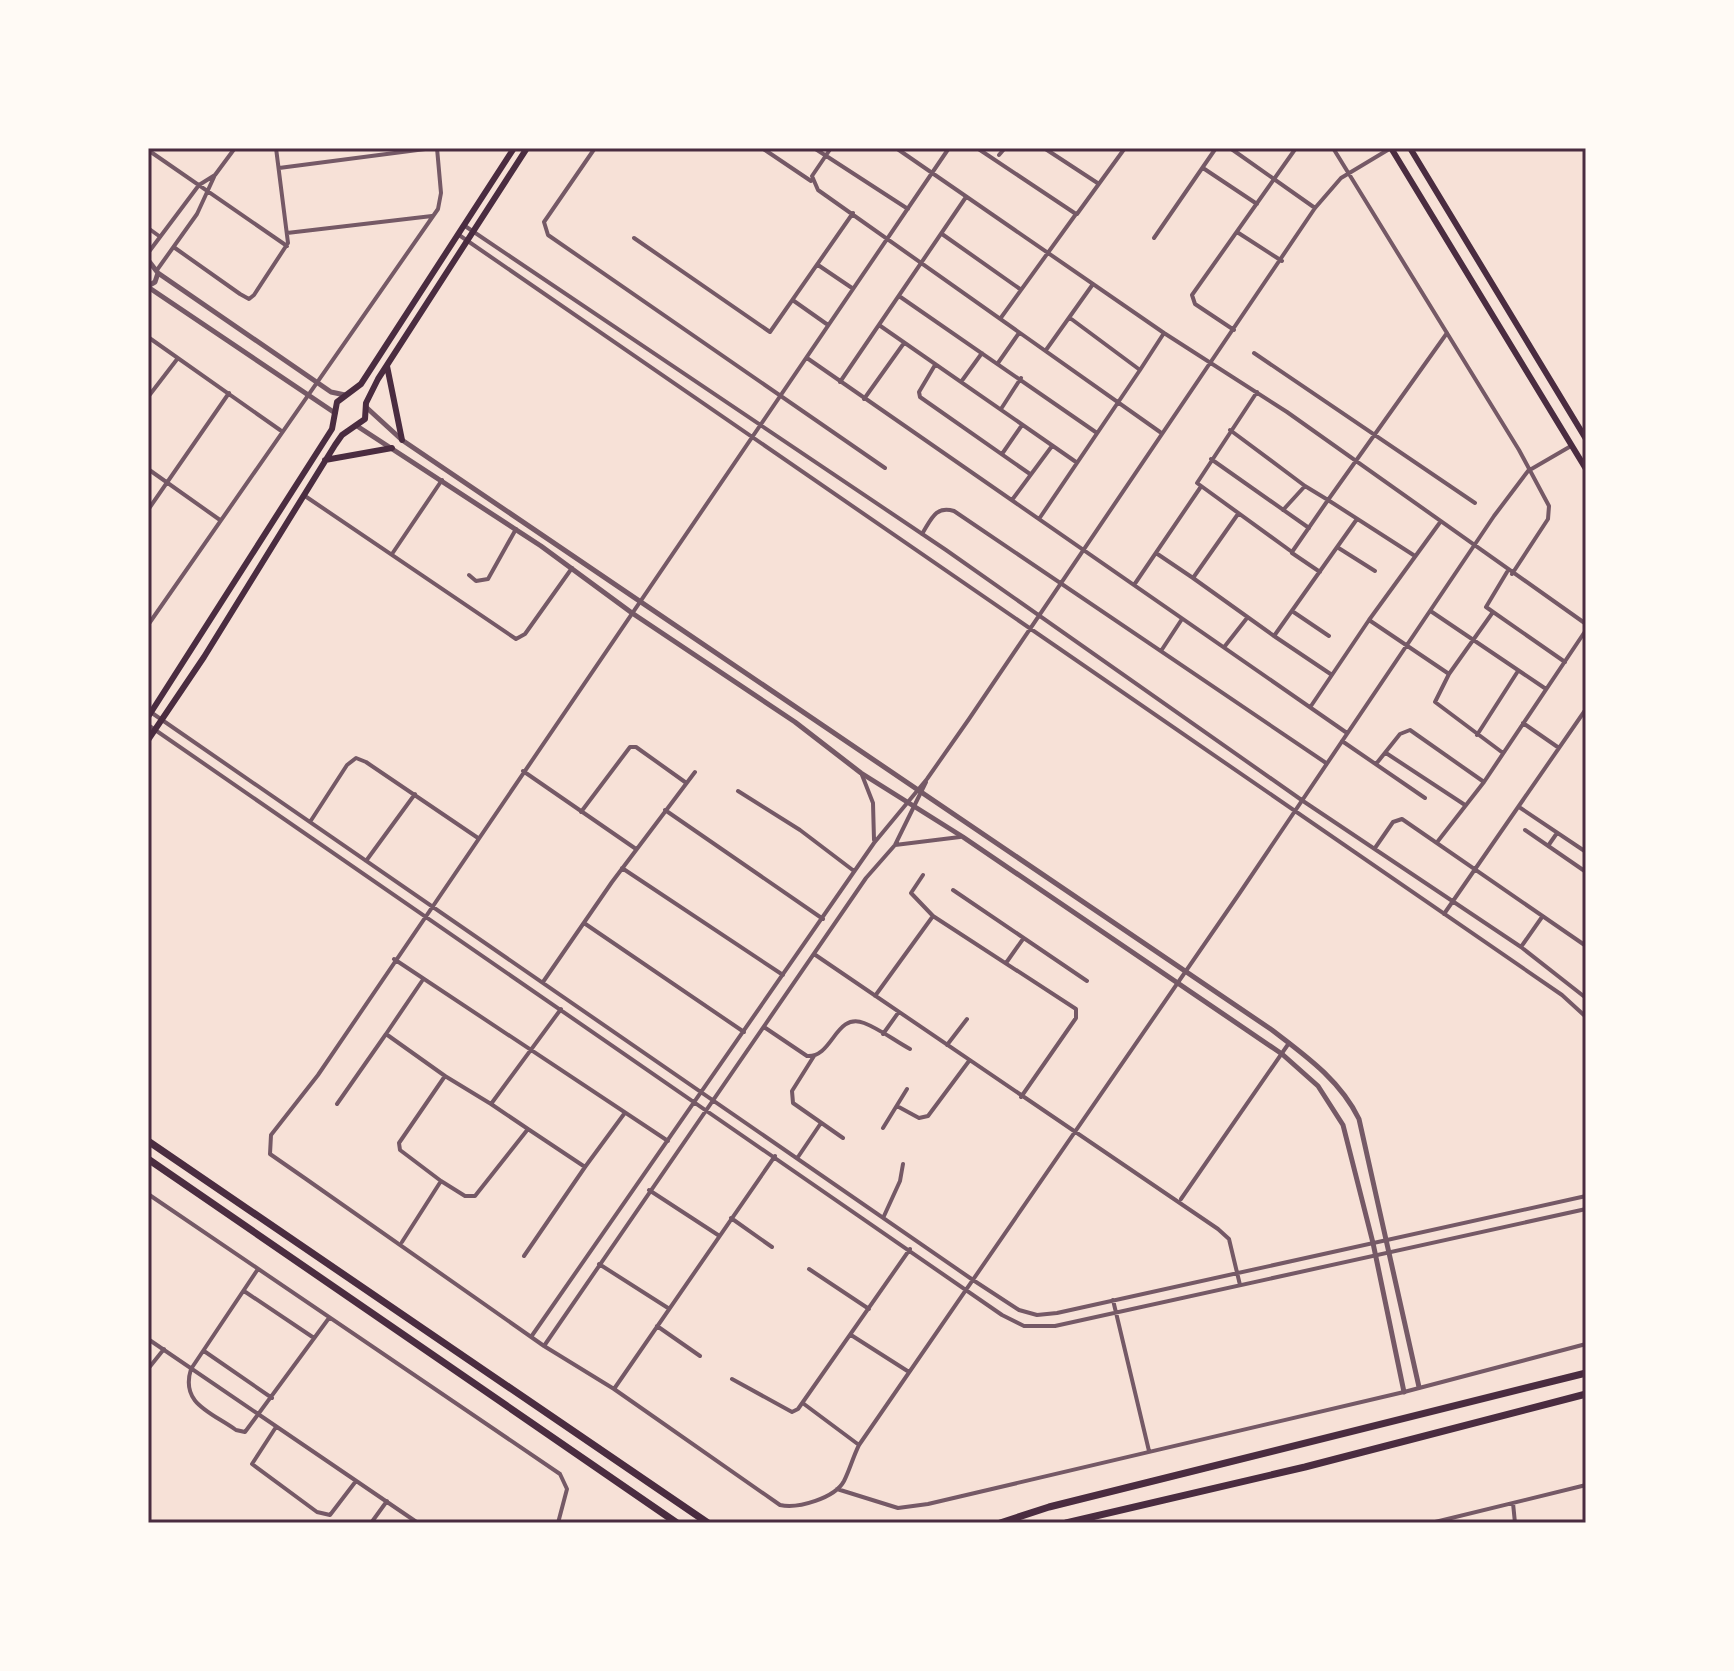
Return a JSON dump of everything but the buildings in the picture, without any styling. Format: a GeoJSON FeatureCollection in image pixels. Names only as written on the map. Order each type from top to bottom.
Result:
{"type":"FeatureCollection","features":[{"type":"Feature","properties":{"kind":"highway"},"geometry":{"type":"LineString","coordinates":[[148,1141],[708,1523]]}},
{"type":"Feature","properties":{"kind":"highway"},"geometry":{"type":"LineString","coordinates":[[148,1159],[677,1523]]}},
{"type":"Feature","properties":{"kind":"highway"},"geometry":{"type":"LineString","coordinates":[[1000,1523],[1049,1507],[1586,1373]]}},
{"type":"Feature","properties":{"kind":"highway"},"geometry":{"type":"LineString","coordinates":[[1066,1523],[1305,1467],[1586,1394]]}},
{"type":"Feature","properties":{"kind":"main road"},"geometry":{"type":"LineString","coordinates":[[149,715],[332,429],[337,402],[361,384],[514,148]]}},
{"type":"Feature","properties":{"kind":"main road"},"geometry":{"type":"LineString","coordinates":[[148,740],[151,727],[161,720],[325,460],[354,426],[365,419],[366,406],[387,366],[527,148]]}},
{"type":"Feature","properties":{"kind":"main road"},"geometry":{"type":"LineString","coordinates":[[1391,148],[1586,469]]}},
{"type":"Feature","properties":{"kind":"main road"},"geometry":{"type":"LineString","coordinates":[[1410,148],[1586,439]]}},
{"type":"Feature","properties":{"kind":"main road"},"geometry":{"type":"LineString","coordinates":[[387,366],[402,440]]}},
{"type":"Feature","properties":{"kind":"main road"},"geometry":{"type":"LineString","coordinates":[[347,395],[366,406]]}},
{"type":"Feature","properties":{"kind":"main road"},"geometry":{"type":"LineString","coordinates":[[335,414],[342,424],[354,426]]}},
{"type":"Feature","properties":{"kind":"main road"},"geometry":{"type":"LineString","coordinates":[[325,460],[392,448]]}},
{"type":"Feature","properties":{"kind":"street"},"geometry":{"type":"LineString","coordinates":[[235,148],[215,175],[209,193],[175,248],[157,271],[155,282],[148,287],[335,414]]}},
{"type":"Feature","properties":{"kind":"street"},"geometry":{"type":"LineString","coordinates":[[175,248],[249,299],[263,285],[287,246],[276,148]]}},
{"type":"Feature","properties":{"kind":"street"},"geometry":{"type":"LineString","coordinates":[[148,625],[390,272],[433,216],[441,199],[435,148],[279,168]]}},
{"type":"Feature","properties":{"kind":"street"},"geometry":{"type":"LineString","coordinates":[[595,148],[544,222],[548,235],[885,468]]}},
{"type":"Feature","properties":{"kind":"street"},"geometry":{"type":"LineString","coordinates":[[762,148],[811,181],[818,190],[921,265],[1160,432]]}},
{"type":"Feature","properties":{"kind":"street"},"geometry":{"type":"LineString","coordinates":[[814,148],[908,209]]}},
{"type":"Feature","properties":{"kind":"street"},"geometry":{"type":"LineString","coordinates":[[811,181],[831,148]]}},
{"type":"Feature","properties":{"kind":"street"},"geometry":{"type":"LineString","coordinates":[[896,148],[1355,460],[1586,627],[1484,782],[1438,842]]}},
{"type":"Feature","properties":{"kind":"street"},"geometry":{"type":"LineString","coordinates":[[949,148],[394,959],[318,1075],[271,1135],[270,1154],[402,1243],[544,1346],[614,1389],[780,1505],[802,1504],[837,1489],[844,1482],[859,1445],[1528,471],[1572,446]]}},
{"type":"Feature","properties":{"kind":"street"},"geometry":{"type":"LineString","coordinates":[[977,148],[1076,214]]}},
{"type":"Feature","properties":{"kind":"street"},"geometry":{"type":"LineString","coordinates":[[999,155],[1005,148]]}},
{"type":"Feature","properties":{"kind":"street"},"geometry":{"type":"LineString","coordinates":[[1044,148],[1099,184]]}},
{"type":"Feature","properties":{"kind":"street"},"geometry":{"type":"LineString","coordinates":[[1000,319],[1046,252],[1125,148]]}},
{"type":"Feature","properties":{"kind":"street"},"geometry":{"type":"LineString","coordinates":[[1154,238],[1216,148]]}},
{"type":"Feature","properties":{"kind":"street"},"geometry":{"type":"LineString","coordinates":[[1230,148],[1315,208]]}},
{"type":"Feature","properties":{"kind":"street"},"geometry":{"type":"LineString","coordinates":[[1234,330],[1191,297],[1296,148]]}},
{"type":"Feature","properties":{"kind":"street"},"geometry":{"type":"LineString","coordinates":[[1333,148],[1447,333],[1550,513],[1486,603],[1493,612],[1565,662]]}},
{"type":"Feature","properties":{"kind":"street"},"geometry":{"type":"LineString","coordinates":[[531,1337],[697,1103],[854,871],[915,790],[927,779],[1160,432],[1282,261],[1315,208],[1348,172],[1391,148]]}},
{"type":"Feature","properties":{"kind":"street"},"geometry":{"type":"LineString","coordinates":[[148,150],[287,246]]}},
{"type":"Feature","properties":{"kind":"street"},"geometry":{"type":"LineString","coordinates":[[1203,168],[1257,204]]}},
{"type":"Feature","properties":{"kind":"street"},"geometry":{"type":"LineString","coordinates":[[148,253],[199,185],[215,175]]}},
{"type":"Feature","properties":{"kind":"street"},"geometry":{"type":"LineString","coordinates":[[840,382],[966,197]]}},
{"type":"Feature","properties":{"kind":"street"},"geometry":{"type":"LineString","coordinates":[[634,238],[768,332],[774,330],[853,213]]}},
{"type":"Feature","properties":{"kind":"street"},"geometry":{"type":"LineString","coordinates":[[287,233],[433,216]]}},
{"type":"Feature","properties":{"kind":"street"},"geometry":{"type":"LineString","coordinates":[[465,226],[922,534],[1303,801],[1521,947],[1586,998]]}},
{"type":"Feature","properties":{"kind":"street"},"geometry":{"type":"LineString","coordinates":[[148,228],[159,236]]}},
{"type":"Feature","properties":{"kind":"street"},"geometry":{"type":"LineString","coordinates":[[1237,232],[1282,261]]}},
{"type":"Feature","properties":{"kind":"street"},"geometry":{"type":"LineString","coordinates":[[942,234],[1020,289]]}},
{"type":"Feature","properties":{"kind":"street"},"geometry":{"type":"LineString","coordinates":[[459,235],[1562,995],[1586,1017]]}},
{"type":"Feature","properties":{"kind":"street"},"geometry":{"type":"LineString","coordinates":[[148,260],[157,271],[331,392],[347,395]]}},
{"type":"Feature","properties":{"kind":"street"},"geometry":{"type":"LineString","coordinates":[[818,265],[852,288]]}},
{"type":"Feature","properties":{"kind":"street"},"geometry":{"type":"LineString","coordinates":[[1046,350],[1093,284]]}},
{"type":"Feature","properties":{"kind":"street"},"geometry":{"type":"LineString","coordinates":[[899,296],[1097,433]]}},
{"type":"Feature","properties":{"kind":"street"},"geometry":{"type":"LineString","coordinates":[[794,301],[828,325]]}},
{"type":"Feature","properties":{"kind":"street"},"geometry":{"type":"LineString","coordinates":[[1070,318],[1140,370]]}},
{"type":"Feature","properties":{"kind":"street"},"geometry":{"type":"LineString","coordinates":[[879,325],[1076,462]]}},
{"type":"Feature","properties":{"kind":"street"},"geometry":{"type":"LineString","coordinates":[[998,363],[1019,333]]}},
{"type":"Feature","properties":{"kind":"street"},"geometry":{"type":"LineString","coordinates":[[1039,519],[1164,333]]}},
{"type":"Feature","properties":{"kind":"street"},"geometry":{"type":"LineString","coordinates":[[1292,552],[1447,333]]}},
{"type":"Feature","properties":{"kind":"street"},"geometry":{"type":"LineString","coordinates":[[148,337],[281,430]]}},
{"type":"Feature","properties":{"kind":"street"},"geometry":{"type":"LineString","coordinates":[[864,399],[904,343]]}},
{"type":"Feature","properties":{"kind":"street"},"geometry":{"type":"LineString","coordinates":[[961,382],[982,353]]}},
{"type":"Feature","properties":{"kind":"street"},"geometry":{"type":"LineString","coordinates":[[1254,353],[1373,437],[1475,503]]}},
{"type":"Feature","properties":{"kind":"street"},"geometry":{"type":"LineString","coordinates":[[806,357],[1347,733]]}},
{"type":"Feature","properties":{"kind":"street"},"geometry":{"type":"LineString","coordinates":[[148,397],[178,358]]}},
{"type":"Feature","properties":{"kind":"street"},"geometry":{"type":"LineString","coordinates":[[935,365],[920,397],[1030,474]]}},
{"type":"Feature","properties":{"kind":"street"},"geometry":{"type":"LineString","coordinates":[[1001,409],[1021,378]]}},
{"type":"Feature","properties":{"kind":"street"},"geometry":{"type":"LineString","coordinates":[[1257,392],[1197,481],[1200,488],[1320,572]]}},
{"type":"Feature","properties":{"kind":"street"},"geometry":{"type":"LineString","coordinates":[[148,510],[229,393]]}},
{"type":"Feature","properties":{"kind":"street"},"geometry":{"type":"LineString","coordinates":[[366,406],[402,440],[1289,1043],[1338,1085],[1353,1107],[1364,1135],[1419,1387]]}},
{"type":"Feature","properties":{"kind":"street"},"geometry":{"type":"LineString","coordinates":[[1002,454],[1022,425]]}},
{"type":"Feature","properties":{"kind":"street"},"geometry":{"type":"LineString","coordinates":[[354,426],[516,529],[632,613],[795,722],[861,773],[963,837],[1282,1054],[1318,1086],[1338,1114],[1376,1255],[1404,1392]]}},
{"type":"Feature","properties":{"kind":"street"},"geometry":{"type":"LineString","coordinates":[[1230,430],[1305,486],[1415,556]]}},
{"type":"Feature","properties":{"kind":"street"},"geometry":{"type":"LineString","coordinates":[[1012,500],[1052,446]]}},
{"type":"Feature","properties":{"kind":"street"},"geometry":{"type":"LineString","coordinates":[[1211,459],[1309,528]]}},
{"type":"Feature","properties":{"kind":"street"},"geometry":{"type":"LineString","coordinates":[[148,469],[220,520]]}},
{"type":"Feature","properties":{"kind":"street"},"geometry":{"type":"LineString","coordinates":[[392,554],[442,480]]}},
{"type":"Feature","properties":{"kind":"street"},"geometry":{"type":"LineString","coordinates":[[1283,510],[1305,486]]}},
{"type":"Feature","properties":{"kind":"street"},"geometry":{"type":"LineString","coordinates":[[1134,585],[1200,488]]}},
{"type":"Feature","properties":{"kind":"street"},"geometry":{"type":"LineString","coordinates":[[305,496],[516,639],[525,634],[572,568]]}},
{"type":"Feature","properties":{"kind":"street"},"geometry":{"type":"LineString","coordinates":[[922,534],[936,512],[941,509],[954,511],[1326,763]]}},
{"type":"Feature","properties":{"kind":"street"},"geometry":{"type":"LineString","coordinates":[[1193,578],[1238,514]]}},
{"type":"Feature","properties":{"kind":"street"},"geometry":{"type":"LineString","coordinates":[[1274,636],[1357,519]]}},
{"type":"Feature","properties":{"kind":"street"},"geometry":{"type":"LineString","coordinates":[[1311,706],[1441,521]]}},
{"type":"Feature","properties":{"kind":"street"},"geometry":{"type":"LineString","coordinates":[[469,575],[476,581],[488,579],[516,529]]}},
{"type":"Feature","properties":{"kind":"street"},"geometry":{"type":"LineString","coordinates":[[1337,547],[1375,571]]}},
{"type":"Feature","properties":{"kind":"street"},"geometry":{"type":"LineString","coordinates":[[1156,553],[1332,675]]}},
{"type":"Feature","properties":{"kind":"street"},"geometry":{"type":"LineString","coordinates":[[148,608],[156,613]]}},
{"type":"Feature","properties":{"kind":"street"},"geometry":{"type":"LineString","coordinates":[[1292,611],[1329,636]]}},
{"type":"Feature","properties":{"kind":"street"},"geometry":{"type":"LineString","coordinates":[[1432,612],[1546,689]]}},
{"type":"Feature","properties":{"kind":"street"},"geometry":{"type":"LineString","coordinates":[[1493,612],[1449,674],[1437,694],[1436,705],[1503,753]]}},
{"type":"Feature","properties":{"kind":"street"},"geometry":{"type":"LineString","coordinates":[[1225,646],[1247,618]]}},
{"type":"Feature","properties":{"kind":"street"},"geometry":{"type":"LineString","coordinates":[[1161,651],[1183,619]]}},
{"type":"Feature","properties":{"kind":"street"},"geometry":{"type":"LineString","coordinates":[[1369,620],[1449,674]]}},
{"type":"Feature","properties":{"kind":"street"},"geometry":{"type":"LineString","coordinates":[[1477,735],[1518,671]]}},
{"type":"Feature","properties":{"kind":"street"},"geometry":{"type":"LineString","coordinates":[[1444,914],[1586,709]]}},
{"type":"Feature","properties":{"kind":"street"},"geometry":{"type":"LineString","coordinates":[[149,715],[161,720],[432,904],[973,1280],[1028,1313],[1068,1310],[1586,1196]]}},
{"type":"Feature","properties":{"kind":"street"},"geometry":{"type":"LineString","coordinates":[[1523,723],[1559,748]]}},
{"type":"Feature","properties":{"kind":"street"},"geometry":{"type":"LineString","coordinates":[[151,727],[1024,1326],[1044,1328],[1586,1209]]}},
{"type":"Feature","properties":{"kind":"street"},"geometry":{"type":"LineString","coordinates":[[1376,764],[1400,734],[1410,730],[1484,782]]}},
{"type":"Feature","properties":{"kind":"street"},"geometry":{"type":"LineString","coordinates":[[1342,741],[1425,798]]}},
{"type":"Feature","properties":{"kind":"street"},"geometry":{"type":"LineString","coordinates":[[581,812],[630,747],[636,747],[685,782]]}},
{"type":"Feature","properties":{"kind":"street"},"geometry":{"type":"LineString","coordinates":[[1386,753],[1465,805]]}},
{"type":"Feature","properties":{"kind":"street"},"geometry":{"type":"LineString","coordinates":[[310,822],[347,765],[356,758],[478,838]]}},
{"type":"Feature","properties":{"kind":"street"},"geometry":{"type":"LineString","coordinates":[[523,771],[636,849]]}},
{"type":"Feature","properties":{"kind":"street"},"geometry":{"type":"LineString","coordinates":[[543,982],[622,868],[695,772]]}},
{"type":"Feature","properties":{"kind":"street"},"geometry":{"type":"LineString","coordinates":[[861,773],[873,803],[874,843]]}},
{"type":"Feature","properties":{"kind":"street"},"geometry":{"type":"LineString","coordinates":[[544,1346],[866,878],[895,845],[922,795],[927,779]]}},
{"type":"Feature","properties":{"kind":"street"},"geometry":{"type":"LineString","coordinates":[[738,791],[800,830],[854,871]]}},
{"type":"Feature","properties":{"kind":"street"},"geometry":{"type":"LineString","coordinates":[[366,861],[415,794]]}},
{"type":"Feature","properties":{"kind":"street"},"geometry":{"type":"LineString","coordinates":[[1518,807],[1586,852]]}},
{"type":"Feature","properties":{"kind":"street"},"geometry":{"type":"LineString","coordinates":[[665,810],[823,919]]}},
{"type":"Feature","properties":{"kind":"street"},"geometry":{"type":"LineString","coordinates":[[1374,848],[1399,818],[1586,946]]}},
{"type":"Feature","properties":{"kind":"street"},"geometry":{"type":"LineString","coordinates":[[1525,830],[1586,872]]}},
{"type":"Feature","properties":{"kind":"street"},"geometry":{"type":"LineString","coordinates":[[1548,846],[1557,833]]}},
{"type":"Feature","properties":{"kind":"street"},"geometry":{"type":"LineString","coordinates":[[895,845],[938,837],[963,837]]}},
{"type":"Feature","properties":{"kind":"street"},"geometry":{"type":"LineString","coordinates":[[622,868],[783,975]]}},
{"type":"Feature","properties":{"kind":"street"},"geometry":{"type":"LineString","coordinates":[[923,875],[911,893],[933,916],[1076,1009],[1076,1018],[1021,1097]]}},
{"type":"Feature","properties":{"kind":"street"},"geometry":{"type":"LineString","coordinates":[[953,890],[1087,981]]}},
{"type":"Feature","properties":{"kind":"street"},"geometry":{"type":"LineString","coordinates":[[875,996],[933,916]]}},
{"type":"Feature","properties":{"kind":"street"},"geometry":{"type":"LineString","coordinates":[[1521,947],[1543,916]]}},
{"type":"Feature","properties":{"kind":"street"},"geometry":{"type":"LineString","coordinates":[[584,922],[744,1032]]}},
{"type":"Feature","properties":{"kind":"street"},"geometry":{"type":"LineString","coordinates":[[1006,963],[1023,939]]}},
{"type":"Feature","properties":{"kind":"street"},"geometry":{"type":"LineString","coordinates":[[814,954],[1073,1132],[1181,1200],[1225,1234],[1240,1285]]}},
{"type":"Feature","properties":{"kind":"street"},"geometry":{"type":"LineString","coordinates":[[394,959],[422,981],[668,1141]]}},
{"type":"Feature","properties":{"kind":"street"},"geometry":{"type":"LineString","coordinates":[[337,1104],[422,981]]}},
{"type":"Feature","properties":{"kind":"street"},"geometry":{"type":"LineString","coordinates":[[491,1104],[561,1009]]}},
{"type":"Feature","properties":{"kind":"street"},"geometry":{"type":"LineString","coordinates":[[883,1034],[898,1012]]}},
{"type":"Feature","properties":{"kind":"street"},"geometry":{"type":"LineString","coordinates":[[947,1045],[967,1019]]}},
{"type":"Feature","properties":{"kind":"street"},"geometry":{"type":"LineString","coordinates":[[843,1138],[793,1103],[791,1097],[814,1056],[844,1024],[853,1021],[863,1023],[910,1049]]}},
{"type":"Feature","properties":{"kind":"street"},"geometry":{"type":"LineString","coordinates":[[764,1027],[807,1056],[814,1056]]}},
{"type":"Feature","properties":{"kind":"street"},"geometry":{"type":"LineString","coordinates":[[386,1034],[585,1167]]}},
{"type":"Feature","properties":{"kind":"street"},"geometry":{"type":"LineString","coordinates":[[1181,1200],[1289,1043]]}},
{"type":"Feature","properties":{"kind":"street"},"geometry":{"type":"LineString","coordinates":[[897,1106],[919,1118],[928,1116],[969,1061]]}},
{"type":"Feature","properties":{"kind":"street"},"geometry":{"type":"LineString","coordinates":[[445,1076],[399,1145],[441,1181],[465,1196],[475,1196],[528,1129]]}},
{"type":"Feature","properties":{"kind":"street"},"geometry":{"type":"LineString","coordinates":[[883,1128],[907,1089]]}},
{"type":"Feature","properties":{"kind":"street"},"geometry":{"type":"LineString","coordinates":[[524,1256],[624,1113]]}},
{"type":"Feature","properties":{"kind":"street"},"geometry":{"type":"LineString","coordinates":[[798,1157],[821,1123]]}},
{"type":"Feature","properties":{"kind":"street"},"geometry":{"type":"LineString","coordinates":[[614,1389],[775,1156]]}},
{"type":"Feature","properties":{"kind":"street"},"geometry":{"type":"LineString","coordinates":[[884,1216],[900,1181],[903,1164]]}},
{"type":"Feature","properties":{"kind":"street"},"geometry":{"type":"LineString","coordinates":[[402,1243],[441,1181]]}},
{"type":"Feature","properties":{"kind":"street"},"geometry":{"type":"LineString","coordinates":[[649,1190],[718,1235]]}},
{"type":"Feature","properties":{"kind":"street"},"geometry":{"type":"LineString","coordinates":[[148,1194],[560,1474],[567,1489],[558,1523]]}},
{"type":"Feature","properties":{"kind":"street"},"geometry":{"type":"LineString","coordinates":[[731,1218],[772,1247]]}},
{"type":"Feature","properties":{"kind":"street"},"geometry":{"type":"LineString","coordinates":[[732,1379],[781,1409],[792,1412],[804,1404],[910,1249]]}},
{"type":"Feature","properties":{"kind":"street"},"geometry":{"type":"LineString","coordinates":[[599,1264],[668,1308]]}},
{"type":"Feature","properties":{"kind":"street"},"geometry":{"type":"LineString","coordinates":[[258,1269],[191,1369],[186,1385],[190,1397],[236,1430],[245,1432],[260,1416],[329,1318]]}},
{"type":"Feature","properties":{"kind":"street"},"geometry":{"type":"LineString","coordinates":[[809,1269],[869,1309]]}},
{"type":"Feature","properties":{"kind":"street"},"geometry":{"type":"LineString","coordinates":[[244,1291],[314,1338]]}},
{"type":"Feature","properties":{"kind":"street"},"geometry":{"type":"LineString","coordinates":[[1113,1300],[1149,1451]]}},
{"type":"Feature","properties":{"kind":"street"},"geometry":{"type":"LineString","coordinates":[[1068,1310],[1071,1322]]}},
{"type":"Feature","properties":{"kind":"street"},"geometry":{"type":"LineString","coordinates":[[657,1326],[700,1356]]}},
{"type":"Feature","properties":{"kind":"street"},"geometry":{"type":"LineString","coordinates":[[851,1335],[909,1372]]}},
{"type":"Feature","properties":{"kind":"street"},"geometry":{"type":"LineString","coordinates":[[148,1339],[418,1523]]}},
{"type":"Feature","properties":{"kind":"street"},"geometry":{"type":"LineString","coordinates":[[837,1489],[889,1507],[907,1508],[1404,1392],[1586,1344]]}},
{"type":"Feature","properties":{"kind":"street"},"geometry":{"type":"LineString","coordinates":[[148,1369],[164,1349]]}},
{"type":"Feature","properties":{"kind":"street"},"geometry":{"type":"LineString","coordinates":[[204,1351],[272,1398]]}},
{"type":"Feature","properties":{"kind":"street"},"geometry":{"type":"LineString","coordinates":[[804,1404],[859,1445]]}},
{"type":"Feature","properties":{"kind":"street"},"geometry":{"type":"LineString","coordinates":[[276,1427],[252,1464],[317,1512],[330,1515],[356,1481]]}},
{"type":"Feature","properties":{"kind":"street"},"geometry":{"type":"LineString","coordinates":[[1431,1523],[1586,1485]]}},
{"type":"Feature","properties":{"kind":"street"},"geometry":{"type":"LineString","coordinates":[[371,1523],[387,1501]]}},
{"type":"Feature","properties":{"kind":"street"},"geometry":{"type":"LineString","coordinates":[[1513,1503],[1515,1523]]}}]}
